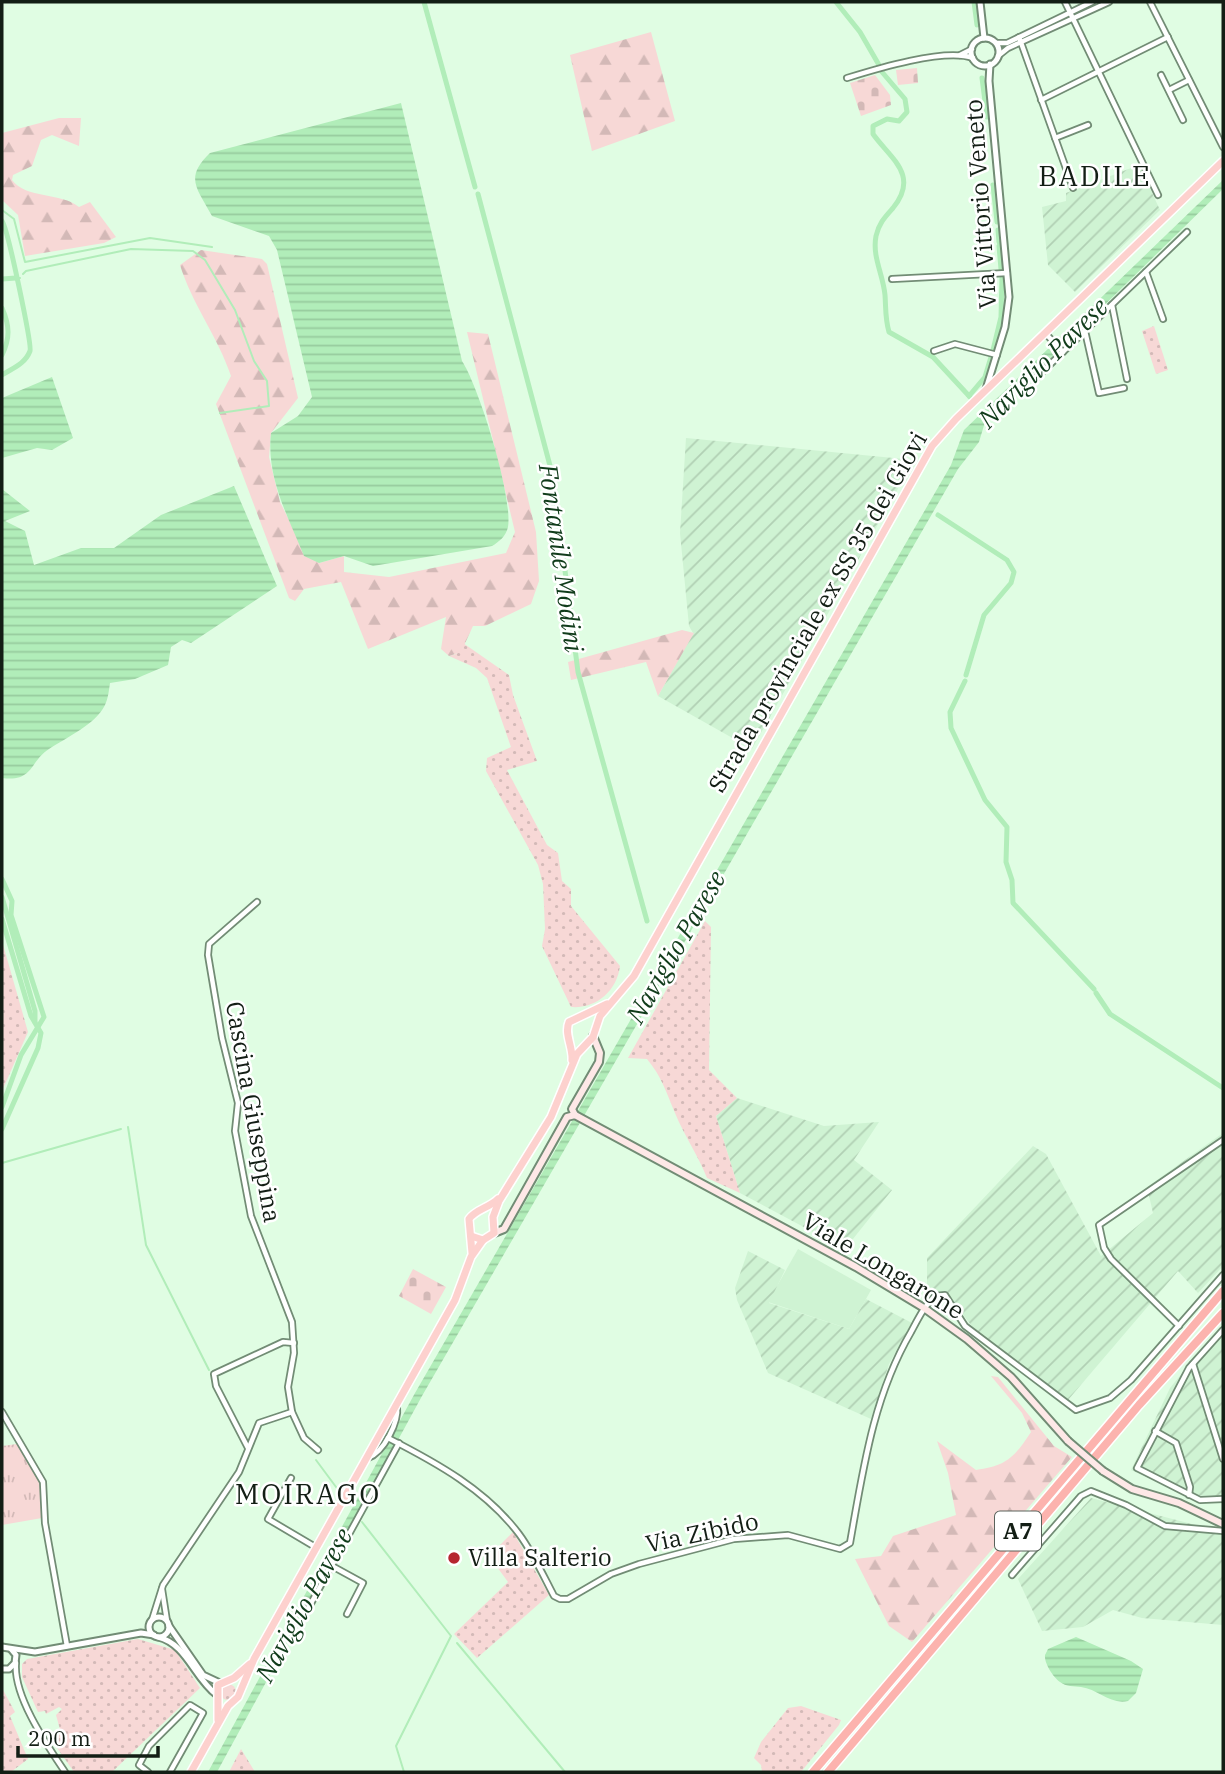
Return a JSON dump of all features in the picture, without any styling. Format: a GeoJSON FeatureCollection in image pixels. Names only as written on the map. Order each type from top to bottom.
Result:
{"type":"FeatureCollection","features":[{"type":"Feature","properties":{"kind":"highway","name":"A7"},"geometry":{"type":"LineString","coordinates":[[813,1772],[1223,1291]]}},
{"type":"Feature","properties":{"kind":"highway","name":"A7"},"geometry":{"type":"LineString","coordinates":[[828,1772],[1139,1405],[1223,1313]]}},
{"type":"Feature","properties":{"kind":"main road","name":"Strada provinciale ex SS 35 dei Giovi"},"geometry":{"type":"LineString","coordinates":[[494,1233],[493,1217],[505,1190],[551,1116],[570,1072],[594,1033],[598,1018],[634,976],[926,456],[945,431],[1223,161]]}},
{"type":"Feature","properties":{"kind":"main road","name":"Strada provinciale ex SS 35 dei Giovi"},"geometry":{"type":"LineString","coordinates":[[570,1072],[572,1051],[568,1023],[613,1000]]}},
{"type":"Feature","properties":{"kind":"main road"},"geometry":{"type":"LineString","coordinates":[[191,1772],[230,1703],[237,1699],[254,1659],[455,1300],[471,1257],[483,1240],[505,1229],[567,1117],[575,1115],[572,1109],[600,1059],[591,1019],[578,1016]]}},
{"type":"Feature","properties":{"kind":"main road"},"geometry":{"type":"LineString","coordinates":[[569,1037],[576,1043],[586,1042]]}},
{"type":"Feature","properties":{"kind":"main road","name":"Viale Longarone"},"geometry":{"type":"LineString","coordinates":[[575,1115],[834,1255],[924,1308],[1004,1371],[1068,1441],[1103,1471],[1132,1489],[1179,1503],[1223,1523]]}},
{"type":"Feature","properties":{"kind":"main road","name":"Strada provinciale ex SS 35 dei Giovi"},"geometry":{"type":"LineString","coordinates":[[471,1236],[467,1226],[468,1219],[474,1213],[483,1211],[505,1190]]}},
{"type":"Feature","properties":{"kind":"main road"},"geometry":{"type":"LineString","coordinates":[[483,1211],[493,1217]]}},
{"type":"Feature","properties":{"kind":"main road"},"geometry":{"type":"LineString","coordinates":[[471,1257],[471,1236],[483,1240]]}},
{"type":"Feature","properties":{"kind":"main road"},"geometry":{"type":"LineString","coordinates":[[217,1724],[220,1683],[230,1680],[254,1659]]}},
{"type":"Feature","properties":{"kind":"main road"},"geometry":{"type":"LineString","coordinates":[[230,1680],[239,1689]]}},
{"type":"Feature","properties":{"kind":"main road"},"geometry":{"type":"LineString","coordinates":[[218,1697],[230,1703]]}},
{"type":"Feature","properties":{"kind":"street"},"geometry":{"type":"LineString","coordinates":[[981,2],[984,38]]}},
{"type":"Feature","properties":{"kind":"street"},"geometry":{"type":"LineString","coordinates":[[1065,2],[1158,195]]}},
{"type":"Feature","properties":{"kind":"street"},"geometry":{"type":"LineString","coordinates":[[847,78],[890,65],[960,56],[973,58],[982,65],[990,64],[1020,40],[1092,2]]}},
{"type":"Feature","properties":{"kind":"street"},"geometry":{"type":"LineString","coordinates":[[973,58],[972,49],[976,41],[984,38],[996,43],[1020,40],[1109,2]]}},
{"type":"Feature","properties":{"kind":"street"},"geometry":{"type":"LineString","coordinates":[[1150,2],[1223,147]]}},
{"type":"Feature","properties":{"kind":"street"},"geometry":{"type":"LineString","coordinates":[[1041,100],[1168,37]]}},
{"type":"Feature","properties":{"kind":"street"},"geometry":{"type":"LineString","coordinates":[[1020,40],[1073,188]]}},
{"type":"Feature","properties":{"kind":"street"},"geometry":{"type":"LineString","coordinates":[[996,43],[998,56]]}},
{"type":"Feature","properties":{"kind":"street"},"geometry":{"type":"LineString","coordinates":[[960,56],[972,49]]}},
{"type":"Feature","properties":{"kind":"street","name":"Via Vittorio Veneto"},"geometry":{"type":"LineString","coordinates":[[985,392],[998,355],[1008,307],[989,81],[990,64]]}},
{"type":"Feature","properties":{"kind":"street","name":"Via Vittorio Veneto"},"geometry":{"type":"LineString","coordinates":[[982,65],[989,81]]}},
{"type":"Feature","properties":{"kind":"street"},"geometry":{"type":"LineString","coordinates":[[1161,75],[1183,120]]}},
{"type":"Feature","properties":{"kind":"street"},"geometry":{"type":"LineString","coordinates":[[1169,90],[1189,80]]}},
{"type":"Feature","properties":{"kind":"street"},"geometry":{"type":"LineString","coordinates":[[1055,138],[1088,125]]}},
{"type":"Feature","properties":{"kind":"street"},"geometry":{"type":"LineString","coordinates":[[1037,378],[1187,232]]}},
{"type":"Feature","properties":{"kind":"street"},"geometry":{"type":"LineString","coordinates":[[1146,272],[1163,319]]}},
{"type":"Feature","properties":{"kind":"street"},"geometry":{"type":"LineString","coordinates":[[892,279],[1007,273]]}},
{"type":"Feature","properties":{"kind":"street"},"geometry":{"type":"LineString","coordinates":[[1112,304],[1127,379]]}},
{"type":"Feature","properties":{"kind":"street"},"geometry":{"type":"LineString","coordinates":[[1084,330],[1100,393],[1124,388]]}},
{"type":"Feature","properties":{"kind":"street"},"geometry":{"type":"LineString","coordinates":[[1046,334],[1062,351]]}},
{"type":"Feature","properties":{"kind":"street"},"geometry":{"type":"LineString","coordinates":[[934,351],[956,344],[998,355]]}},
{"type":"Feature","properties":{"kind":"street"},"geometry":{"type":"LineString","coordinates":[[995,366],[1005,373]]}},
{"type":"Feature","properties":{"kind":"street","name":"Cascina Giuseppina"},"geometry":{"type":"LineString","coordinates":[[257,902],[209,944],[208,955],[222,1038],[231,1066],[237,1103],[235,1131],[248,1203],[258,1241],[277,1279],[292,1322],[294,1343]]}},
{"type":"Feature","properties":{"kind":"street"},"geometry":{"type":"LineString","coordinates":[[1179,1326],[1111,1259],[1104,1248],[1099,1225],[1223,1140]]}},
{"type":"Feature","properties":{"kind":"street"},"geometry":{"type":"LineString","coordinates":[[924,1308],[935,1296],[946,1295],[965,1326],[1076,1410],[1115,1394],[1223,1275]]}},
{"type":"Feature","properties":{"kind":"street","name":"Via Zibido"},"geometry":{"type":"LineString","coordinates":[[388,1438],[458,1477],[499,1512],[526,1543],[554,1596],[560,1599],[568,1598],[611,1574],[639,1564],[734,1539],[788,1535],[821,1545],[843,1548],[850,1543],[869,1442],[881,1397],[924,1308]]}},
{"type":"Feature","properties":{"kind":"street"},"geometry":{"type":"LineString","coordinates":[[1223,1330],[1193,1364],[1137,1466],[1138,1469],[1202,1501],[1223,1499]]}},
{"type":"Feature","properties":{"kind":"street"},"geometry":{"type":"LineString","coordinates":[[248,1448],[216,1386],[214,1374],[284,1342],[294,1343],[288,1377],[292,1412],[304,1438],[318,1450]]}},
{"type":"Feature","properties":{"kind":"street"},"geometry":{"type":"LineString","coordinates":[[1193,1364],[1223,1460]]}},
{"type":"Feature","properties":{"kind":"street"},"geometry":{"type":"LineString","coordinates":[[368,1458],[375,1455],[388,1438],[398,1413],[397,1405]]}},
{"type":"Feature","properties":{"kind":"street"},"geometry":{"type":"LineString","coordinates":[[2,1412],[43,1482],[46,1523],[67,1646]]}},
{"type":"Feature","properties":{"kind":"street"},"geometry":{"type":"LineString","coordinates":[[218,1697],[201,1679],[177,1645],[156,1636],[151,1622],[163,1584],[239,1472],[259,1423],[292,1412]]}},
{"type":"Feature","properties":{"kind":"street"},"geometry":{"type":"LineString","coordinates":[[1155,1431],[1176,1443],[1190,1487],[1189,1495]]}},
{"type":"Feature","properties":{"kind":"street"},"geometry":{"type":"LineString","coordinates":[[309,1607],[399,1443]]}},
{"type":"Feature","properties":{"kind":"street"},"geometry":{"type":"LineString","coordinates":[[291,1478],[268,1519],[317,1548]]}},
{"type":"Feature","properties":{"kind":"street"},"geometry":{"type":"LineString","coordinates":[[1012,1575],[1087,1492],[1099,1492],[1165,1526],[1223,1531]]}},
{"type":"Feature","properties":{"kind":"street"},"geometry":{"type":"LineString","coordinates":[[332,1566],[363,1583],[347,1614]]}},
{"type":"Feature","properties":{"kind":"street"},"geometry":{"type":"LineString","coordinates":[[163,1584],[162,1607],[168,1623],[201,1673],[220,1683]]}},
{"type":"Feature","properties":{"kind":"street"},"geometry":{"type":"LineString","coordinates":[[137,1634],[161,1617],[168,1623]]}},
{"type":"Feature","properties":{"kind":"street"},"geometry":{"type":"LineString","coordinates":[[17,1681],[2,1670],[35,1652],[137,1634],[166,1635],[168,1623]]}},
{"type":"Feature","properties":{"kind":"street"},"geometry":{"type":"LineString","coordinates":[[5,1647],[35,1652]]}},
{"type":"Feature","properties":{"kind":"street"},"geometry":{"type":"LineString","coordinates":[[5,1647],[15,1662],[17,1681],[39,1732],[65,1772]]}},
{"type":"Feature","properties":{"kind":"street"},"geometry":{"type":"LineString","coordinates":[[148,1772],[139,1765],[149,1746],[190,1705],[202,1713],[170,1772]]}},
{"type":"Feature","properties":{"kind":"shaded area"},"geometry":{"type":"Polygon","coordinates":[[[1139,165],[1160,210],[1075,292],[1048,265],[1042,207],[1066,201],[1066,193],[1139,165]]]}},
{"type":"Feature","properties":{"kind":"shaded area"},"geometry":{"type":"Polygon","coordinates":[[[686,438],[914,460],[752,749],[658,696],[693,633],[689,626],[680,533],[686,438]]]}},
{"type":"Feature","properties":{"kind":"shaded area"},"geometry":{"type":"Polygon","coordinates":[[[737,1098],[824,1126],[879,1122],[854,1160],[892,1190],[845,1249],[740,1193],[716,1116],[737,1098]]]}},
{"type":"Feature","properties":{"kind":"shaded area"},"geometry":{"type":"Polygon","coordinates":[[[1223,1133],[1223,1266],[1198,1293],[1178,1271],[1068,1400],[974,1329],[947,1294],[927,1292],[927,1258],[1033,1146],[1046,1154],[1101,1256],[1153,1213],[1147,1187],[1223,1133]]]}},
{"type":"Feature","properties":{"kind":"shaded area"},"geometry":{"type":"Polygon","coordinates":[[[798,1249],[871,1290],[849,1329],[768,1302],[798,1249]]]}},
{"type":"Feature","properties":{"kind":"shaded area"},"geometry":{"type":"Polygon","coordinates":[[[748,1251],[785,1270],[769,1303],[849,1329],[866,1299],[912,1323],[889,1364],[871,1419],[768,1373],[737,1300],[735,1288],[748,1251]]]}},
{"type":"Feature","properties":{"kind":"shaded area"},"geometry":{"type":"Polygon","coordinates":[[[1223,1325],[1223,1496],[1188,1495],[1131,1470],[1170,1388],[1223,1325]]]}},
{"type":"Feature","properties":{"kind":"shaded area"},"geometry":{"type":"Polygon","coordinates":[[[1091,1498],[1223,1532],[1223,1625],[1142,1618],[1113,1610],[1083,1627],[1042,1631],[1018,1579],[1091,1498]]]}},
{"type":"Feature","properties":{"kind":"green space"},"geometry":{"type":"Polygon","coordinates":[[[651,32],[675,121],[592,151],[570,55],[651,32]]]}},
{"type":"Feature","properties":{"kind":"green space"},"geometry":{"type":"Polygon","coordinates":[[[917,68],[918,83],[898,85],[896,70],[917,68]]]}},
{"type":"Feature","properties":{"kind":"green space"},"geometry":{"type":"Polygon","coordinates":[[[875,75],[890,95],[891,105],[861,116],[850,83],[875,75]]]}},
{"type":"Feature","properties":{"kind":"green space"},"geometry":{"type":"Polygon","coordinates":[[[59,118],[81,118],[79,146],[52,135],[41,140],[32,166],[13,175],[12,180],[26,190],[63,199],[79,207],[90,202],[116,237],[104,243],[25,256],[18,215],[2,200],[2,133],[59,118]]]}},
{"type":"Feature","properties":{"kind":"green space"},"geometry":{"type":"Polygon","coordinates":[[[201,250],[262,259],[267,264],[298,398],[271,433],[269,457],[280,502],[293,528],[319,563],[344,556],[344,572],[389,577],[506,553],[515,532],[467,332],[488,334],[536,532],[539,581],[531,604],[485,626],[473,626],[461,652],[449,656],[441,649],[446,617],[368,649],[341,582],[304,589],[295,601],[289,598],[216,404],[231,376],[180,265],[201,250]]]}},
{"type":"Feature","properties":{"kind":"green space"},"geometry":{"type":"Polygon","coordinates":[[[1154,326],[1168,370],[1156,374],[1142,331],[1154,326]]]}},
{"type":"Feature","properties":{"kind":"green space"},"geometry":{"type":"Polygon","coordinates":[[[682,630],[694,633],[658,696],[646,662],[571,680],[568,662],[682,630]]]}},
{"type":"Feature","properties":{"kind":"green space"},"geometry":{"type":"Polygon","coordinates":[[[463,643],[509,675],[513,695],[537,761],[507,770],[547,845],[558,853],[562,881],[571,889],[571,906],[620,966],[610,990],[604,997],[589,1005],[571,1007],[542,946],[545,929],[543,884],[538,865],[486,771],[487,758],[511,747],[487,678],[476,668],[449,656],[463,648],[463,643]]]}},
{"type":"Feature","properties":{"kind":"green space"},"geometry":{"type":"Polygon","coordinates":[[[705,921],[711,927],[709,1070],[737,1098],[716,1116],[740,1193],[707,1178],[656,1072],[647,1059],[628,1058],[705,921]]]}},
{"type":"Feature","properties":{"kind":"green space"},"geometry":{"type":"Polygon","coordinates":[[[2,941],[28,1032],[2,1091],[2,941]]]}},
{"type":"Feature","properties":{"kind":"green space"},"geometry":{"type":"Polygon","coordinates":[[[413,1269],[446,1287],[431,1314],[399,1296],[413,1269]]]}},
{"type":"Feature","properties":{"kind":"green space"},"geometry":{"type":"Polygon","coordinates":[[[991,1376],[998,1377],[1054,1446],[1072,1457],[912,1642],[889,1626],[855,1559],[881,1556],[893,1536],[956,1515],[948,1473],[937,1441],[976,1470],[1002,1463],[1025,1441],[1031,1432],[1022,1413],[991,1376]]]}},
{"type":"Feature","properties":{"kind":"green space"},"geometry":{"type":"Polygon","coordinates":[[[17,1444],[41,1485],[42,1518],[2,1525],[2,1446],[17,1444]]]}},
{"type":"Feature","properties":{"kind":"green space"},"geometry":{"type":"Polygon","coordinates":[[[513,1532],[549,1595],[477,1658],[454,1634],[508,1582],[489,1556],[513,1532]]]}},
{"type":"Feature","properties":{"kind":"green space"},"geometry":{"type":"Polygon","coordinates":[[[138,1639],[175,1650],[200,1688],[112,1772],[74,1772],[50,1738],[61,1733],[56,1715],[62,1709],[59,1707],[46,1714],[45,1711],[38,1712],[22,1677],[22,1664],[27,1659],[138,1639]]]}},
{"type":"Feature","properties":{"kind":"green space"},"geometry":{"type":"Polygon","coordinates":[[[228,1684],[234,1686],[234,1698],[228,1700],[222,1698],[220,1692],[222,1686],[228,1684]]]}},
{"type":"Feature","properties":{"kind":"green space"},"geometry":{"type":"Polygon","coordinates":[[[2,1688],[15,1712],[10,1716],[28,1759],[11,1772],[2,1772],[2,1688]]]}},
{"type":"Feature","properties":{"kind":"green space"},"geometry":{"type":"Polygon","coordinates":[[[801,1706],[841,1720],[839,1725],[801,1772],[762,1772],[761,1765],[754,1758],[761,1742],[788,1708],[801,1706]]]}},
{"type":"Feature","properties":{"kind":"green space"},"geometry":{"type":"Polygon","coordinates":[[[241,1749],[255,1772],[229,1772],[241,1749]]]}},
{"type":"Feature","properties":{"kind":"water"},"geometry":{"type":"Polygon","coordinates":[[[401,103],[462,361],[477,394],[500,468],[508,527],[502,538],[492,546],[373,566],[344,556],[319,563],[304,556],[280,496],[272,466],[271,433],[298,416],[312,397],[277,250],[269,236],[212,216],[198,190],[195,177],[197,169],[210,153],[401,103]]]}},
{"type":"Feature","properties":{"kind":"water","name":"Naviglio Pavese"},"geometry":{"type":"Polygon","coordinates":[[[1223,180],[1223,189],[985,422],[979,442],[958,469],[422,1396],[217,1772],[208,1772],[415,1393],[951,465],[964,430],[1223,180]]]}},
{"type":"Feature","properties":{"kind":"water"},"geometry":{"type":"Polygon","coordinates":[[[52,377],[73,438],[52,450],[37,448],[2,458],[2,398],[52,377]]]}},
{"type":"Feature","properties":{"kind":"water"},"geometry":{"type":"Polygon","coordinates":[[[234,486],[277,586],[191,643],[182,640],[171,647],[168,665],[135,679],[110,683],[106,703],[95,719],[49,749],[26,774],[2,778],[2,489],[30,511],[5,521],[25,531],[34,565],[81,548],[114,548],[161,515],[234,486]]]}},
{"type":"Feature","properties":{"kind":"water"},"geometry":{"type":"Polygon","coordinates":[[[1076,1637],[1143,1669],[1136,1693],[1128,1701],[1115,1701],[1087,1688],[1065,1685],[1055,1677],[1045,1658],[1048,1649],[1076,1637]]]}},
{"type":"Feature","properties":{"kind":"waterway","name":"Fontanile Modini"},"geometry":{"type":"LineString","coordinates":[[424,2],[475,187]]}},
{"type":"Feature","properties":{"kind":"waterway"},"geometry":{"type":"LineString","coordinates":[[836,2],[860,32],[879,65]]}},
{"type":"Feature","properties":{"kind":"waterway"},"geometry":{"type":"LineString","coordinates":[[974,2],[977,25]]}},
{"type":"Feature","properties":{"kind":"waterway","name":"Naviglio Pavese"},"geometry":{"type":"LineString","coordinates":[[882,72],[905,99],[907,112],[899,121],[887,119],[873,126],[873,134],[900,168],[904,186],[901,196],[881,224],[875,244],[884,287],[889,332],[933,357],[970,397]]}},
{"type":"Feature","properties":{"kind":"waterway"},"geometry":{"type":"LineString","coordinates":[[982,78],[987,117]]}},
{"type":"Feature","properties":{"kind":"waterway"},"geometry":{"type":"LineString","coordinates":[[993,185],[997,222]]}},
{"type":"Feature","properties":{"kind":"waterway","name":"Fontanile Modini"},"geometry":{"type":"LineString","coordinates":[[478,194],[553,477],[578,672],[647,921]]}},
{"type":"Feature","properties":{"kind":"waterway"},"geometry":{"type":"LineString","coordinates":[[2,210],[14,219],[25,262],[150,238],[212,247]]}},
{"type":"Feature","properties":{"kind":"waterway"},"geometry":{"type":"LineString","coordinates":[[2,221],[19,287],[30,351],[22,362],[2,375]]}},
{"type":"Feature","properties":{"kind":"waterway"},"geometry":{"type":"LineString","coordinates":[[998,230],[999,242]]}},
{"type":"Feature","properties":{"kind":"waterway"},"geometry":{"type":"LineString","coordinates":[[999,246],[1001,269]]}},
{"type":"Feature","properties":{"kind":"waterway"},"geometry":{"type":"LineString","coordinates":[[23,274],[26,271],[131,249],[193,251],[205,260],[235,310],[254,361],[267,381],[269,406],[220,413]]}},
{"type":"Feature","properties":{"kind":"waterway"},"geometry":{"type":"LineString","coordinates":[[993,350],[1001,317],[1002,277]]}},
{"type":"Feature","properties":{"kind":"waterway"},"geometry":{"type":"LineString","coordinates":[[2,279],[16,278]]}},
{"type":"Feature","properties":{"kind":"waterway"},"geometry":{"type":"LineString","coordinates":[[2,308],[8,332],[2,355]]}},
{"type":"Feature","properties":{"kind":"waterway"},"geometry":{"type":"LineString","coordinates":[[969,396],[985,377],[991,357]]}},
{"type":"Feature","properties":{"kind":"waterway"},"geometry":{"type":"LineString","coordinates":[[938,515],[1007,560],[1014,572],[1011,583],[984,615],[966,675]]}},
{"type":"Feature","properties":{"kind":"waterway"},"geometry":{"type":"LineString","coordinates":[[965,681],[950,712],[951,728],[985,800],[1007,827],[1006,862],[1012,880],[1013,903],[1094,989]]}},
{"type":"Feature","properties":{"kind":"waterway"},"geometry":{"type":"LineString","coordinates":[[2,879],[12,901],[11,915],[44,1017],[21,1055],[2,1107]]}},
{"type":"Feature","properties":{"kind":"waterway"},"geometry":{"type":"LineString","coordinates":[[2,897],[35,1011],[35,1022]]}},
{"type":"Feature","properties":{"kind":"waterway"},"geometry":{"type":"LineString","coordinates":[[2,919],[31,1016],[41,1033],[38,1048],[2,1129]]}},
{"type":"Feature","properties":{"kind":"waterway"},"geometry":{"type":"LineString","coordinates":[[1096,993],[1110,1014],[1223,1088]]}},
{"type":"Feature","properties":{"kind":"waterway"},"geometry":{"type":"LineString","coordinates":[[128,1127],[146,1245],[209,1370]]}},
{"type":"Feature","properties":{"kind":"waterway"},"geometry":{"type":"LineString","coordinates":[[2,1163],[121,1129]]}},
{"type":"Feature","properties":{"kind":"waterway"},"geometry":{"type":"LineString","coordinates":[[316,1460],[339,1491]]}},
{"type":"Feature","properties":{"kind":"waterway","name":"Naviglio Pavese"},"geometry":{"type":"LineString","coordinates":[[362,1522],[451,1636],[396,1746],[404,1772]]}},
{"type":"Feature","properties":{"kind":"waterway"},"geometry":{"type":"LineString","coordinates":[[457,1643],[565,1772]]}},
{"type":"Feature","properties":{"kind":"place","name":"Villa Salterio"},"geometry":{"type":"Point","coordinates":[454,1558]}},
{"type":"Feature","properties":{"kind":"district","name":"BADILE"},"geometry":{"type":"Point","coordinates":[1095,176]}},
{"type":"Feature","properties":{"kind":"district","name":"MOIRAGO"},"geometry":{"type":"Point","coordinates":[308,1494]}}]}
